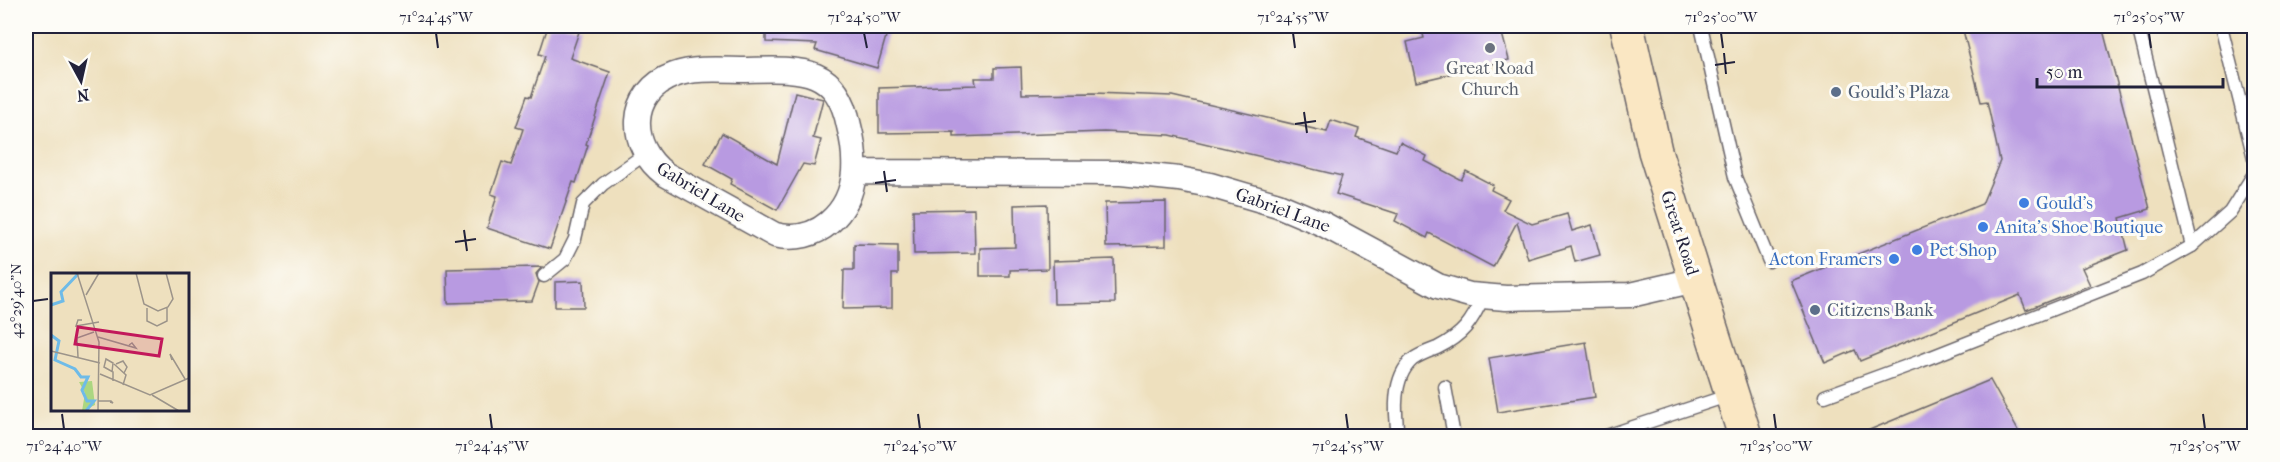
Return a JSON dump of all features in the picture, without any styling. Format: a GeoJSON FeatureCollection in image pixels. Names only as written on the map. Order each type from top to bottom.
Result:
{"type":"FeatureCollection","features":[{"type":"Feature","properties":{"kind":"main road","name":"Great Road"},"geometry":{"type":"LineString","coordinates":[[1627,26],[1655,151],[1745,436]]}},
{"type":"Feature","properties":{"kind":"street","name":"Gabriel Lane"},"geometry":{"type":"LineString","coordinates":[[792,69],[830,83],[841,99],[852,137],[854,172],[850,193],[836,218],[815,233],[788,238],[764,230],[665,174],[654,165],[645,154],[638,135],[639,114],[648,94],[663,80],[682,72],[792,69]]}},
{"type":"Feature","properties":{"kind":"street","name":"Gabriel Lane"},"geometry":{"type":"LineString","coordinates":[[854,172],[1121,173],[1200,183],[1286,208],[1345,234],[1438,286],[1460,294],[1483,297],[1630,295],[1695,280]]}},
{"type":"Feature","properties":{"kind":"lane"},"geometry":{"type":"LineString","coordinates":[[1701,26],[1735,177],[1769,261]]}},
{"type":"Feature","properties":{"kind":"lane"},"geometry":{"type":"LineString","coordinates":[[2138,26],[2192,246]]}},
{"type":"Feature","properties":{"kind":"lane"},"geometry":{"type":"LineString","coordinates":[[2221,26],[2254,158]]}},
{"type":"Feature","properties":{"kind":"lane"},"geometry":{"type":"LineString","coordinates":[[544,276],[565,259],[575,239],[583,204],[603,184],[645,154]]}},
{"type":"Feature","properties":{"kind":"lane"},"geometry":{"type":"LineString","coordinates":[[1825,396],[1922,361],[2142,274],[2192,246],[2230,212],[2254,174]]}},
{"type":"Feature","properties":{"kind":"lane"},"geometry":{"type":"LineString","coordinates":[[1398,436],[1395,404],[1400,377],[1412,360],[1450,341],[1473,320],[1483,297]]}},
{"type":"Feature","properties":{"kind":"lane"},"geometry":{"type":"LineString","coordinates":[[1445,387],[1454,436]]}},
{"type":"Feature","properties":{"kind":"lane"},"geometry":{"type":"LineString","coordinates":[[1606,436],[1731,394]]}},
{"type":"Feature","properties":{"kind":"building"},"geometry":{"type":"Polygon","coordinates":[[[548,26],[581,26],[570,58],[610,72],[586,144],[588,145],[576,183],[573,182],[550,249],[487,228],[497,196],[491,194],[502,162],[511,165],[523,129],[516,127],[527,96],[531,97],[545,56],[539,54],[548,26]]]}},
{"type":"Feature","properties":{"kind":"building"},"geometry":{"type":"Polygon","coordinates":[[[766,26],[889,26],[877,68],[815,50],[817,44],[766,42],[766,26]]]}},
{"type":"Feature","properties":{"kind":"building"},"geometry":{"type":"Polygon","coordinates":[[[1421,26],[1500,26],[1509,60],[1416,82],[1407,42],[1424,38],[1421,26]]]}},
{"type":"Feature","properties":{"kind":"building"},"geometry":{"type":"Polygon","coordinates":[[[1962,26],[2102,26],[2150,209],[2120,218],[2128,250],[2082,268],[2090,285],[2026,310],[2020,295],[1860,361],[1855,350],[1825,363],[1791,281],[1982,204],[2000,161],[1987,101],[1981,102],[1962,26]]]}},
{"type":"Feature","properties":{"kind":"building"},"geometry":{"type":"Polygon","coordinates":[[[1021,67],[1022,94],[1094,93],[1172,96],[1327,132],[1331,120],[1359,129],[1356,137],[1396,151],[1400,142],[1427,156],[1425,161],[1461,180],[1466,171],[1493,185],[1491,190],[1509,199],[1503,210],[1532,224],[1567,214],[1572,231],[1592,225],[1600,255],[1575,262],[1571,246],[1528,259],[1517,222],[1493,267],[1429,233],[1427,238],[1395,221],[1398,214],[1336,194],[1342,176],[1170,135],[1104,132],[954,137],[954,132],[879,133],[879,88],[976,85],[975,78],[994,78],[994,68],[1021,67]]]}},
{"type":"Feature","properties":{"kind":"building"},"geometry":{"type":"Polygon","coordinates":[[[795,92],[823,99],[813,138],[821,140],[814,166],[803,164],[777,210],[730,184],[732,179],[705,164],[722,133],[777,164],[795,92]]]}},
{"type":"Feature","properties":{"kind":"building"},"geometry":{"type":"Polygon","coordinates":[[[1166,202],[1166,246],[1106,247],[1105,203],[1166,202]]]}},
{"type":"Feature","properties":{"kind":"building"},"geometry":{"type":"Polygon","coordinates":[[[1047,204],[1048,269],[1010,270],[1010,276],[980,276],[980,248],[1015,247],[1014,205],[1047,204]]]}},
{"type":"Feature","properties":{"kind":"building"},"geometry":{"type":"Polygon","coordinates":[[[974,209],[975,253],[914,254],[913,210],[974,209]]]}},
{"type":"Feature","properties":{"kind":"building"},"geometry":{"type":"Polygon","coordinates":[[[854,244],[898,245],[898,274],[892,274],[892,308],[843,309],[844,270],[854,270],[854,244]]]}},
{"type":"Feature","properties":{"kind":"building"},"geometry":{"type":"Polygon","coordinates":[[[1114,259],[1115,303],[1054,304],[1053,261],[1114,259]]]}},
{"type":"Feature","properties":{"kind":"building"},"geometry":{"type":"Polygon","coordinates":[[[542,267],[536,274],[539,282],[532,301],[448,303],[447,269],[542,267]]]}},
{"type":"Feature","properties":{"kind":"building"},"geometry":{"type":"Polygon","coordinates":[[[583,281],[584,307],[555,307],[555,282],[583,281]]]}},
{"type":"Feature","properties":{"kind":"building"},"geometry":{"type":"Polygon","coordinates":[[[1586,342],[1595,397],[1498,412],[1489,358],[1586,342]]]}},
{"type":"Feature","properties":{"kind":"building"},"geometry":{"type":"Polygon","coordinates":[[[1990,380],[2021,436],[1855,436],[1990,380]]]}},
{"type":"Feature","properties":{"kind":"place","name":"Great Road Church"},"geometry":{"type":"Point","coordinates":[1490,48]}},
{"type":"Feature","properties":{"kind":"place","name":"Gould's Plaza"},"geometry":{"type":"Point","coordinates":[1836,92]}},
{"type":"Feature","properties":{"kind":"place","name":"Gould's"},"geometry":{"type":"Point","coordinates":[2024,203]}},
{"type":"Feature","properties":{"kind":"place","name":"Anita's Shoe Boutique"},"geometry":{"type":"Point","coordinates":[1983,227]}},
{"type":"Feature","properties":{"kind":"place","name":"Pet Shop"},"geometry":{"type":"Point","coordinates":[1917,250]}},
{"type":"Feature","properties":{"kind":"place","name":"Acton Framers"},"geometry":{"type":"Point","coordinates":[1894,259]}},
{"type":"Feature","properties":{"kind":"place","name":"Citizens Bank"},"geometry":{"type":"Point","coordinates":[1815,310]}}]}
